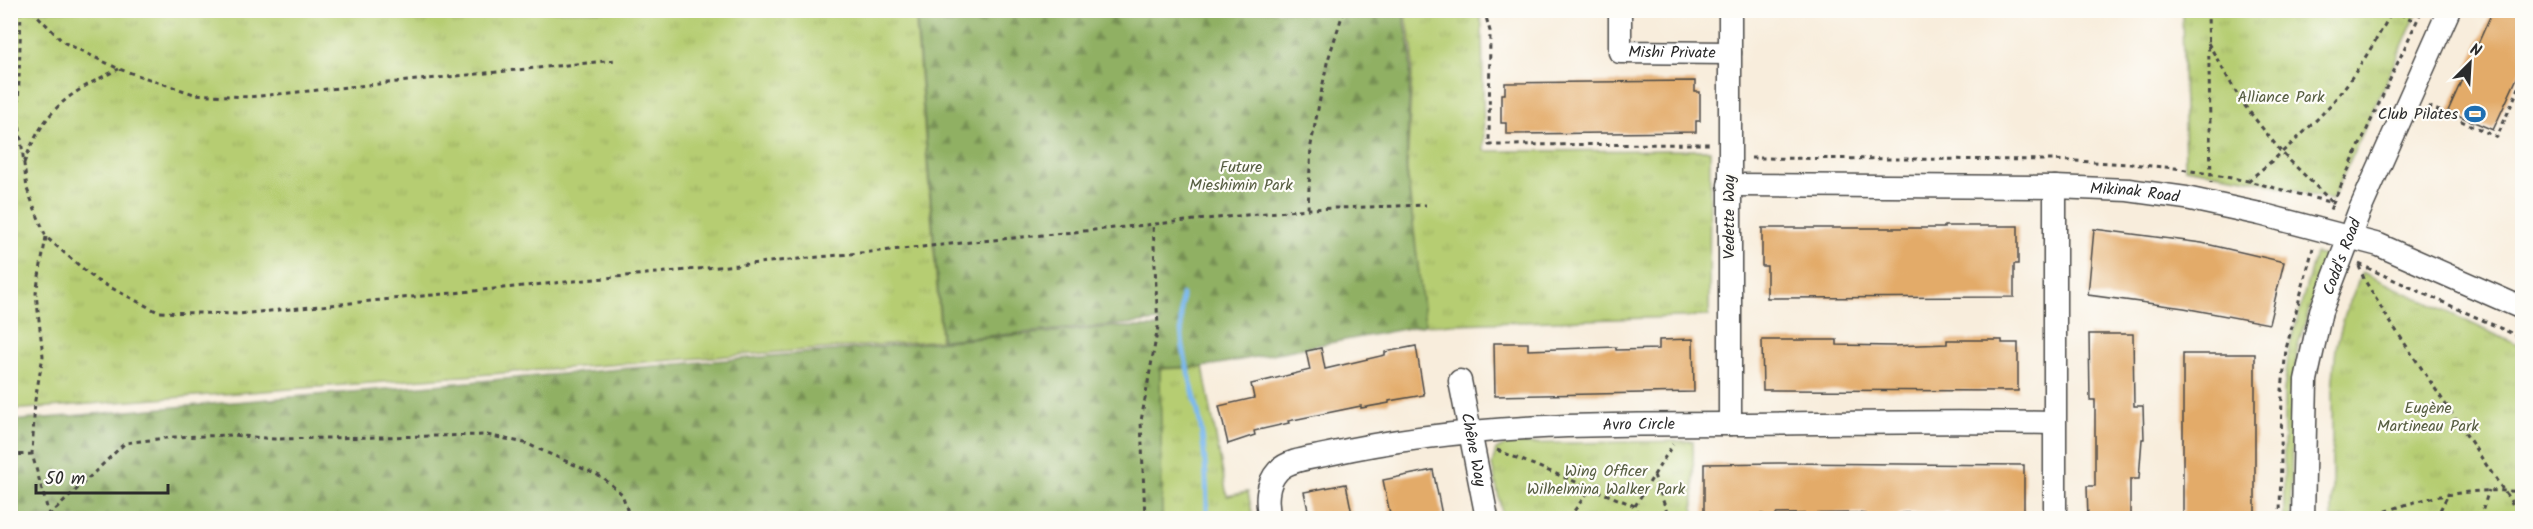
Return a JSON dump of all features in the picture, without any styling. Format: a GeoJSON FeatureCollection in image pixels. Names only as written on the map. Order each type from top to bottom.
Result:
{"type":"FeatureCollection","features":[{"type":"Feature","properties":{"kind":"street","name":"Mishi Private"},"geometry":{"type":"LineString","coordinates":[[1620,10],[1620,52],[1730,53]]}},
{"type":"Feature","properties":{"kind":"street","name":"Vedette Way"},"geometry":{"type":"LineString","coordinates":[[1730,10],[1730,424]]}},
{"type":"Feature","properties":{"kind":"street","name":"Codd's Road"},"geometry":{"type":"LineString","coordinates":[[2303,519],[2305,399],[2309,358],[2321,311],[2349,236],[2449,10]]}},
{"type":"Feature","properties":{"kind":"street","name":"Mikinak Road"},"geometry":{"type":"LineString","coordinates":[[1729,185],[2055,187],[2128,190],[2211,202],[2349,236],[2401,253],[2523,308]]}},
{"type":"Feature","properties":{"kind":"street"},"geometry":{"type":"LineString","coordinates":[[2055,187],[2055,519]]}},
{"type":"Feature","properties":{"kind":"street","name":"Chêne Way"},"geometry":{"type":"LineString","coordinates":[[1460,381],[1487,519]]}},
{"type":"Feature","properties":{"kind":"street","name":"Avro Circle"},"geometry":{"type":"LineString","coordinates":[[1270,519],[1267,506],[1269,486],[1278,470],[1294,462],[1468,431],[1536,426],[2054,423]]}},
{"type":"Feature","properties":{"kind":"path"},"geometry":{"type":"LineString","coordinates":[[21,10],[18,114],[27,189],[46,237],[96,280],[158,312],[239,314],[1308,209],[1426,205]]}},
{"type":"Feature","properties":{"kind":"path"},"geometry":{"type":"LineString","coordinates":[[32,10],[63,42],[119,69],[194,94],[249,97],[616,60]]}},
{"type":"Feature","properties":{"kind":"path"},"geometry":{"type":"LineString","coordinates":[[1308,209],[1311,145],[1327,63],[1344,10]]}},
{"type":"Feature","properties":{"kind":"path"},"geometry":{"type":"LineString","coordinates":[[1484,10],[1490,31],[1490,145],[1717,144]]}},
{"type":"Feature","properties":{"kind":"path"},"geometry":{"type":"LineString","coordinates":[[2208,10],[2211,202]]}},
{"type":"Feature","properties":{"kind":"path"},"geometry":{"type":"LineString","coordinates":[[2333,203],[2422,10]]}},
{"type":"Feature","properties":{"kind":"path"},"geometry":{"type":"LineString","coordinates":[[2248,181],[2282,153],[2320,116],[2351,79],[2393,11],[2417,22]]}},
{"type":"Feature","properties":{"kind":"path"},"geometry":{"type":"LineString","coordinates":[[2208,43],[2241,101],[2282,153],[2333,203]]}},
{"type":"Feature","properties":{"kind":"path"},"geometry":{"type":"LineString","coordinates":[[24,164],[33,138],[50,114],[78,88],[119,69]]}},
{"type":"Feature","properties":{"kind":"path"},"geometry":{"type":"LineString","coordinates":[[2428,106],[2497,137],[2523,81]]}},
{"type":"Feature","properties":{"kind":"path"},"geometry":{"type":"LineString","coordinates":[[1751,158],[2085,161],[2175,168],[2248,181],[2333,203]]}},
{"type":"Feature","properties":{"kind":"path"},"geometry":{"type":"LineString","coordinates":[[1145,519],[1141,421],[1158,327],[1153,225]]}},
{"type":"Feature","properties":{"kind":"path"},"geometry":{"type":"LineString","coordinates":[[46,237],[36,293],[43,356],[34,400],[32,454],[49,517],[125,443],[174,437],[232,435],[274,439],[487,435],[525,442],[602,477],[621,494],[630,519]]}},
{"type":"Feature","properties":{"kind":"path"},"geometry":{"type":"LineString","coordinates":[[2522,519],[2520,512],[2385,314],[2364,279],[2359,264],[2523,339]]}},
{"type":"Feature","properties":{"kind":"path"},"geometry":{"type":"LineString","coordinates":[[1635,506],[1677,437]]}},
{"type":"Feature","properties":{"kind":"path"},"geometry":{"type":"LineString","coordinates":[[1492,448],[1635,506],[1640,519]]}},
{"type":"Feature","properties":{"kind":"path"},"geometry":{"type":"LineString","coordinates":[[10,455],[32,454]]}},
{"type":"Feature","properties":{"kind":"path"},"geometry":{"type":"LineString","coordinates":[[1654,474],[1669,519]]}},
{"type":"Feature","properties":{"kind":"path"},"geometry":{"type":"LineString","coordinates":[[1569,519],[1590,489]]}},
{"type":"Feature","properties":{"kind":"path"},"geometry":{"type":"LineString","coordinates":[[2480,519],[2489,490]]}},
{"type":"Feature","properties":{"kind":"path"},"geometry":{"type":"LineString","coordinates":[[2369,519],[2399,506],[2449,493],[2489,490],[2523,492]]}},
{"type":"Feature","properties":{"kind":"path"},"geometry":{"type":"LineString","coordinates":[[2436,519],[2449,493]]}},
{"type":"Feature","properties":{"kind":"green space"},"geometry":{"type":"Polygon","coordinates":[[[11,11],[915,11],[941,340],[11,410],[11,11]]]}},
{"type":"Feature","properties":{"kind":"green space","name":"Future Mieshimin Park"},"geometry":{"type":"Polygon","coordinates":[[[916,11],[1403,11],[1411,55],[1406,168],[1425,325],[1203,367],[1160,368],[1162,518],[11,518],[11,421],[1112,327],[1158,327],[1160,321],[942,340],[916,11]]]}},
{"type":"Feature","properties":{"kind":"green space"},"geometry":{"type":"Polygon","coordinates":[[[1405,11],[1478,11],[1482,24],[1484,151],[1710,150],[1709,316],[1425,325],[1407,169],[1413,54],[1405,11]]]}},
{"type":"Feature","properties":{"kind":"green space","name":"Alliance Park"},"geometry":{"type":"Polygon","coordinates":[[[2182,11],[2418,11],[2332,200],[2250,179],[2185,168],[2182,11]]]}},
{"type":"Feature","properties":{"kind":"green space"},"geometry":{"type":"Polygon","coordinates":[[[2315,254],[2326,256],[2298,345],[2292,393],[2291,518],[2284,518],[2284,391],[2289,349],[2315,254]]]}},
{"type":"Feature","properties":{"kind":"green space","name":"Eugène Martineau Park"},"geometry":{"type":"Polygon","coordinates":[[[2362,272],[2522,347],[2522,518],[2332,518],[2332,389],[2336,348],[2345,314],[2362,272]]]}},
{"type":"Feature","properties":{"kind":"green space"},"geometry":{"type":"Polygon","coordinates":[[[1203,367],[1227,496],[1248,492],[1253,518],[1162,518],[1160,369],[1203,367]]]}},
{"type":"Feature","properties":{"kind":"green space","name":"Wing Officer Wilhelmina Walker Park"},"geometry":{"type":"Polygon","coordinates":[[[1693,441],[1694,518],[1503,518],[1492,465],[1496,450],[1507,444],[1693,441]]]}},
{"type":"Feature","properties":{"kind":"building"},"geometry":{"type":"Polygon","coordinates":[[[2493,10],[2523,10],[2523,65],[2493,130],[2448,111],[2493,10]]]}},
{"type":"Feature","properties":{"kind":"building"},"geometry":{"type":"Polygon","coordinates":[[[1695,81],[1695,92],[1700,92],[1700,121],[1696,121],[1696,132],[1506,134],[1506,123],[1501,123],[1501,94],[1505,94],[1505,83],[1695,81]]]}},
{"type":"Feature","properties":{"kind":"building"},"geometry":{"type":"Polygon","coordinates":[[[1944,226],[2018,226],[2018,264],[2014,264],[2014,297],[1767,298],[1767,266],[1762,266],[1762,228],[1944,228],[1944,226]]]}},
{"type":"Feature","properties":{"kind":"building"},"geometry":{"type":"Polygon","coordinates":[[[2094,229],[2202,243],[2284,262],[2269,324],[2184,308],[2088,295],[2094,229]]]}},
{"type":"Feature","properties":{"kind":"building"},"geometry":{"type":"Polygon","coordinates":[[[2089,334],[2133,334],[2134,406],[2143,406],[2144,439],[2142,439],[2139,479],[2130,479],[2130,519],[2088,519],[2087,486],[2095,486],[2095,400],[2090,400],[2089,334]]]}},
{"type":"Feature","properties":{"kind":"building"},"geometry":{"type":"Polygon","coordinates":[[[1693,339],[1694,392],[1495,396],[1494,343],[1528,343],[1528,350],[1616,347],[1616,350],[1659,349],[1659,340],[1693,339]]]}},
{"type":"Feature","properties":{"kind":"building"},"geometry":{"type":"Polygon","coordinates":[[[1762,340],[1837,340],[1837,345],[1893,346],[1947,344],[1947,340],[2002,340],[2002,343],[2018,343],[2018,391],[1763,390],[1762,340]]]}},
{"type":"Feature","properties":{"kind":"building"},"geometry":{"type":"Polygon","coordinates":[[[1416,346],[1424,395],[1288,421],[1289,423],[1254,431],[1255,435],[1228,444],[1219,406],[1254,398],[1251,384],[1310,370],[1306,351],[1321,348],[1325,369],[1416,346]]]}},
{"type":"Feature","properties":{"kind":"building"},"geometry":{"type":"Polygon","coordinates":[[[2183,354],[2255,354],[2255,519],[2183,519],[2183,354]]]}},
{"type":"Feature","properties":{"kind":"building"},"geometry":{"type":"Polygon","coordinates":[[[1704,464],[2024,465],[2024,514],[1973,517],[1949,517],[1949,513],[1906,513],[1899,514],[1899,517],[1866,517],[1866,514],[1856,513],[1704,516],[1704,464]]]}},
{"type":"Feature","properties":{"kind":"building"},"geometry":{"type":"Polygon","coordinates":[[[1433,470],[1442,515],[1428,519],[1391,519],[1383,480],[1433,470]]]}},
{"type":"Feature","properties":{"kind":"building"},"geometry":{"type":"Polygon","coordinates":[[[1346,484],[1353,519],[1310,519],[1304,492],[1346,484]]]}},
{"type":"Feature","properties":{"kind":"waterway"},"geometry":{"type":"LineString","coordinates":[[1182,295],[1182,336],[1203,443],[1207,518]]}},
{"type":"Feature","properties":{"kind":"place","name":"Club Pilates"},"geometry":{"type":"Point","coordinates":[2475,114]}}]}
